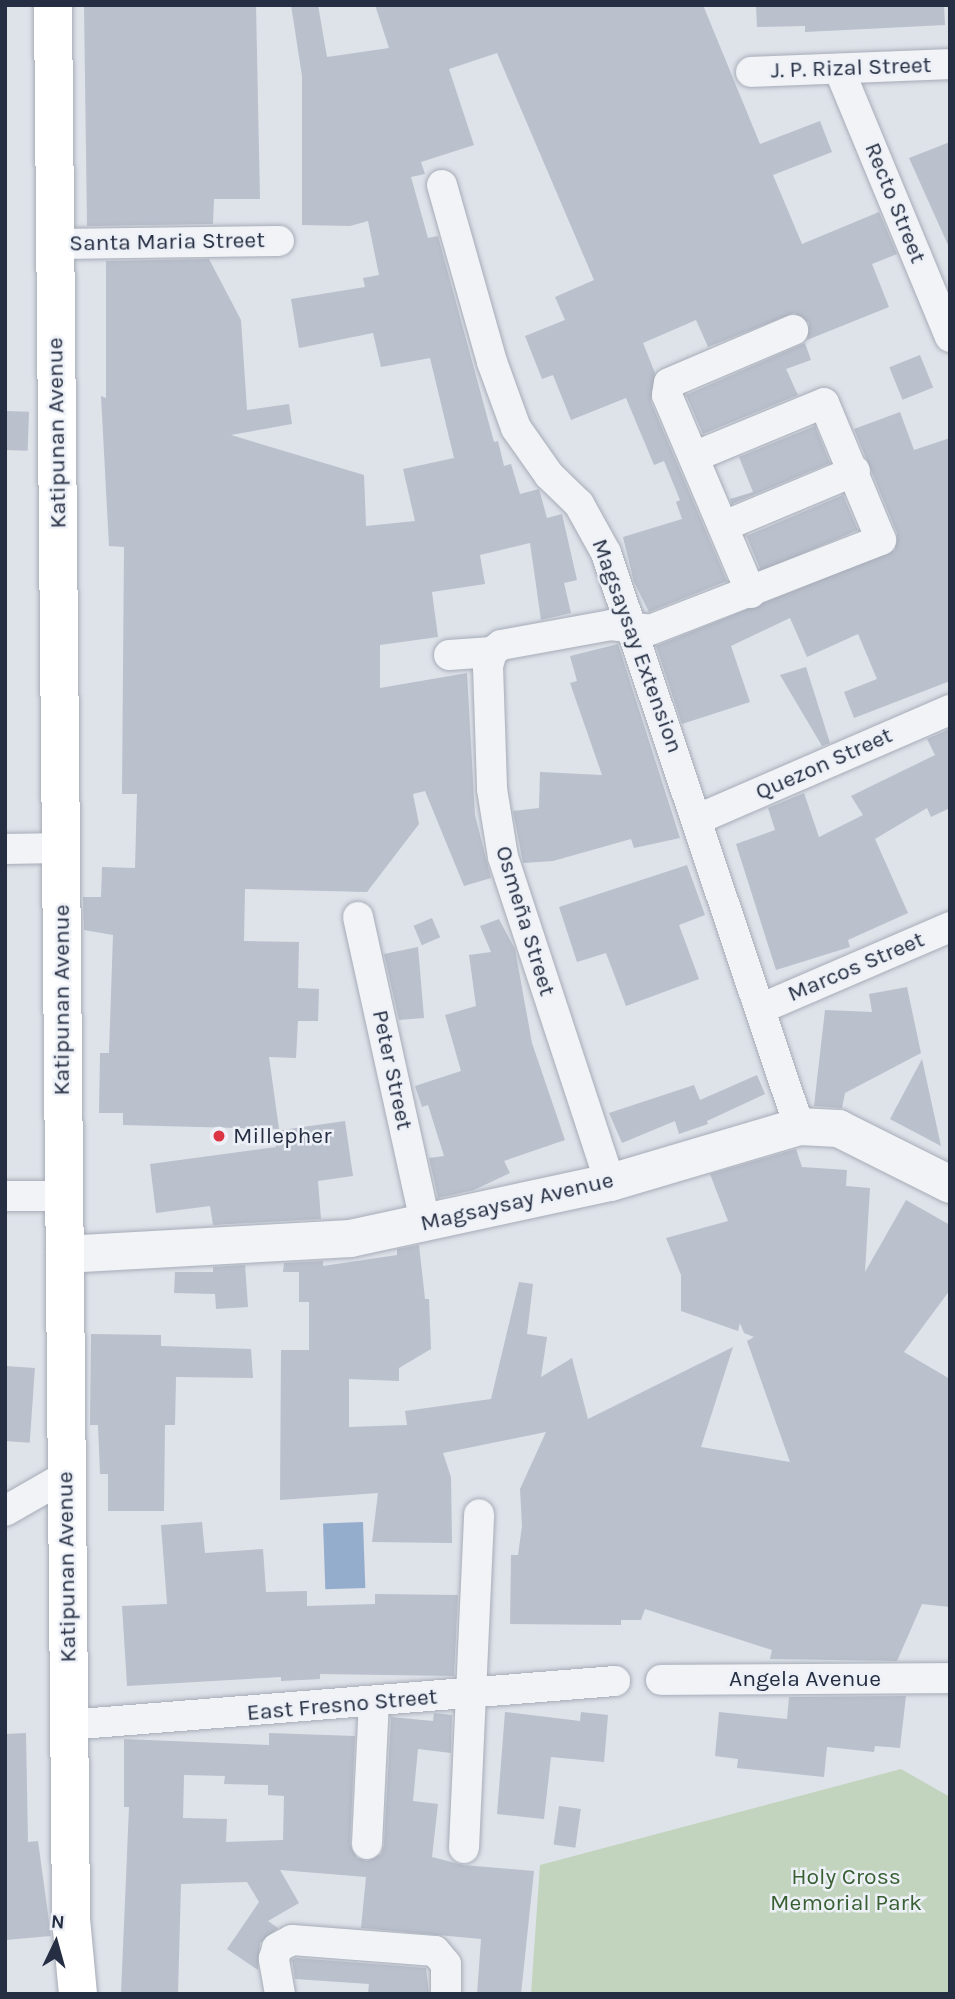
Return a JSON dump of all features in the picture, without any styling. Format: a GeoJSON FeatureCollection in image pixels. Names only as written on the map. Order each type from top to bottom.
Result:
{"type":"FeatureCollection","features":[{"type":"Feature","properties":{"kind":"main road","name":"Katipunan Avenue"},"geometry":{"type":"LineString","coordinates":[[53,5],[68,1725],[71,1919],[78,1994]]}},
{"type":"Feature","properties":{"kind":"street","name":"J. P. Rizal Street"},"geometry":{"type":"LineString","coordinates":[[751,72],[950,64]]}},
{"type":"Feature","properties":{"kind":"street","name":"Recto Street"},"geometry":{"type":"LineString","coordinates":[[839,69],[950,337]]}},
{"type":"Feature","properties":{"kind":"street","name":"Magsaysay Extension"},"geometry":{"type":"LineString","coordinates":[[442,185],[492,362],[516,428],[594,527],[698,819],[799,1126]]}},
{"type":"Feature","properties":{"kind":"street","name":"Santa Maria Street"},"geometry":{"type":"LineString","coordinates":[[55,244],[279,241]]}},
{"type":"Feature","properties":{"kind":"street"},"geometry":{"type":"LineString","coordinates":[[751,593],[696,456],[667,395],[669,383],[793,330]]}},
{"type":"Feature","properties":{"kind":"street"},"geometry":{"type":"LineString","coordinates":[[449,655],[492,652],[501,645],[611,625],[650,630],[879,542],[882,537],[827,407],[818,401],[696,456]]}},
{"type":"Feature","properties":{"kind":"street"},"geometry":{"type":"LineString","coordinates":[[724,526],[855,471]]}},
{"type":"Feature","properties":{"kind":"street","name":"Osmeña Street"},"geometry":{"type":"LineString","coordinates":[[492,652],[488,666],[492,789],[503,857],[610,1182]]}},
{"type":"Feature","properties":{"kind":"street","name":"Quezon Street"},"geometry":{"type":"LineString","coordinates":[[698,819],[950,710]]}},
{"type":"Feature","properties":{"kind":"street"},"geometry":{"type":"LineString","coordinates":[[5,849],[61,848]]}},
{"type":"Feature","properties":{"kind":"street","name":"Peter Street"},"geometry":{"type":"LineString","coordinates":[[358,917],[425,1223]]}},
{"type":"Feature","properties":{"kind":"street","name":"Marcos Street"},"geometry":{"type":"LineString","coordinates":[[762,1008],[950,927]]}},
{"type":"Feature","properties":{"kind":"street","name":"Magsaysay Avenue"},"geometry":{"type":"LineString","coordinates":[[64,1254],[282,1244],[350,1238],[610,1182],[799,1126],[838,1128],[950,1184]]}},
{"type":"Feature","properties":{"kind":"street"},"geometry":{"type":"LineString","coordinates":[[5,1196],[63,1196]]}},
{"type":"Feature","properties":{"kind":"street"},"geometry":{"type":"LineString","coordinates":[[5,1511],[66,1476]]}},
{"type":"Feature","properties":{"kind":"street"},"geometry":{"type":"LineString","coordinates":[[464,1848],[479,1514]]}},
{"type":"Feature","properties":{"kind":"street","name":"Angela Avenue"},"geometry":{"type":"LineString","coordinates":[[661,1680],[950,1678]]}},
{"type":"Feature","properties":{"kind":"street","name":"East Fresno Street"},"geometry":{"type":"LineString","coordinates":[[68,1725],[374,1703],[615,1681]]}},
{"type":"Feature","properties":{"kind":"street"},"geometry":{"type":"LineString","coordinates":[[367,1844],[374,1703]]}},
{"type":"Feature","properties":{"kind":"street"},"geometry":{"type":"LineString","coordinates":[[280,1994],[274,1959],[278,1948],[292,1940],[435,1951],[446,1964],[446,1994]]}},
{"type":"Feature","properties":{"kind":"green space","name":"Holy Cross Memorial Park"},"geometry":{"type":"Polygon","coordinates":[[[901,1769],[950,1797],[950,1994],[531,1994],[540,1865],[901,1769]]]}},
{"type":"Feature","properties":{"kind":"water"},"geometry":{"type":"Polygon","coordinates":[[[363,1522],[365,1588],[325,1589],[323,1523],[363,1522]]]}},
{"type":"Feature","properties":{"kind":"building"},"geometry":{"type":"Polygon","coordinates":[[[84,5],[256,5],[260,199],[214,199],[213,224],[87,226],[84,5]]]}},
{"type":"Feature","properties":{"kind":"building"},"geometry":{"type":"Polygon","coordinates":[[[291,5],[318,5],[327,57],[389,48],[375,5],[703,5],[760,144],[820,121],[832,152],[773,175],[802,244],[879,212],[897,254],[872,264],[889,307],[807,340],[809,323],[794,313],[708,347],[696,320],[643,343],[655,373],[651,402],[727,581],[649,612],[634,582],[623,537],[682,519],[676,502],[680,500],[664,461],[654,465],[626,398],[571,420],[553,375],[542,379],[525,336],[565,320],[555,297],[594,280],[497,53],[449,69],[474,145],[421,162],[425,174],[411,177],[428,238],[438,236],[494,442],[498,441],[504,466],[511,464],[520,494],[539,489],[547,518],[562,514],[577,580],[564,583],[571,613],[541,620],[530,543],[480,555],[485,584],[432,592],[438,637],[380,645],[380,688],[467,673],[475,815],[491,878],[464,886],[425,791],[413,794],[419,824],[367,892],[245,889],[244,941],[299,942],[298,988],[319,989],[318,1021],[298,1021],[296,1058],[269,1057],[279,1129],[123,1125],[123,1113],[99,1113],[100,1053],[109,1053],[113,935],[84,930],[83,897],[101,897],[102,867],[135,868],[137,794],[122,794],[124,547],[109,546],[101,396],[106,398],[106,261],[209,259],[241,320],[247,410],[289,404],[292,424],[231,435],[364,475],[366,526],[415,521],[403,469],[454,458],[430,358],[381,367],[373,333],[299,348],[291,299],[365,287],[363,278],[379,275],[368,221],[350,226],[302,225],[302,76],[291,5]]]}},
{"type":"Feature","properties":{"kind":"building"},"geometry":{"type":"Polygon","coordinates":[[[756,5],[944,5],[945,25],[805,32],[805,26],[757,27],[756,5]]]}},
{"type":"Feature","properties":{"kind":"building"},"geometry":{"type":"Polygon","coordinates":[[[950,142],[950,244],[948,245],[909,158],[950,142]]]}},
{"type":"Feature","properties":{"kind":"building"},"geometry":{"type":"Polygon","coordinates":[[[805,343],[811,360],[786,369],[798,395],[703,434],[686,395],[805,343]]]}},
{"type":"Feature","properties":{"kind":"building"},"geometry":{"type":"Polygon","coordinates":[[[920,355],[933,387],[903,400],[889,367],[920,355]]]}},
{"type":"Feature","properties":{"kind":"building"},"geometry":{"type":"Polygon","coordinates":[[[5,411],[29,412],[28,451],[5,450],[5,411]]]}},
{"type":"Feature","properties":{"kind":"building"},"geometry":{"type":"Polygon","coordinates":[[[900,412],[914,450],[950,438],[950,681],[854,718],[844,692],[877,679],[858,634],[807,657],[790,618],[731,646],[750,702],[682,724],[656,646],[895,550],[897,533],[854,429],[900,412]]]}},
{"type":"Feature","properties":{"kind":"building"},"geometry":{"type":"Polygon","coordinates":[[[815,426],[830,463],[732,504],[730,499],[753,492],[739,457],[815,426]]]}},
{"type":"Feature","properties":{"kind":"building"},"geometry":{"type":"Polygon","coordinates":[[[843,495],[858,530],[761,571],[746,536],[843,495]]]}},
{"type":"Feature","properties":{"kind":"building"},"geometry":{"type":"Polygon","coordinates":[[[618,644],[680,838],[634,848],[631,839],[553,861],[523,863],[513,811],[539,808],[540,772],[602,775],[570,683],[577,681],[570,656],[618,644]]]}},
{"type":"Feature","properties":{"kind":"building"},"geometry":{"type":"Polygon","coordinates":[[[806,667],[830,743],[822,746],[780,675],[806,667]]]}},
{"type":"Feature","properties":{"kind":"building"},"geometry":{"type":"Polygon","coordinates":[[[950,729],[950,808],[931,817],[927,808],[875,839],[908,913],[848,940],[850,947],[776,970],[736,844],[775,830],[768,808],[804,793],[819,837],[863,815],[851,796],[935,755],[927,739],[950,729]]]}},
{"type":"Feature","properties":{"kind":"building"},"geometry":{"type":"Polygon","coordinates":[[[687,865],[705,915],[679,925],[699,979],[626,1006],[606,953],[577,962],[559,907],[687,865]]]}},
{"type":"Feature","properties":{"kind":"building"},"geometry":{"type":"Polygon","coordinates":[[[432,918],[440,937],[422,945],[414,926],[432,918]]]}},
{"type":"Feature","properties":{"kind":"building"},"geometry":{"type":"Polygon","coordinates":[[[499,919],[515,949],[532,1043],[565,1140],[504,1161],[510,1173],[474,1190],[438,1198],[429,1158],[444,1156],[428,1105],[422,1107],[415,1086],[461,1071],[445,1015],[476,1006],[469,955],[491,952],[480,926],[499,919]]]}},
{"type":"Feature","properties":{"kind":"building"},"geometry":{"type":"Polygon","coordinates":[[[418,947],[424,1018],[399,1020],[384,954],[418,947]]]}},
{"type":"Feature","properties":{"kind":"building"},"geometry":{"type":"Polygon","coordinates":[[[907,987],[921,1053],[845,1093],[842,1108],[814,1106],[825,1010],[872,1012],[869,994],[907,987]]]}},
{"type":"Feature","properties":{"kind":"building"},"geometry":{"type":"Polygon","coordinates":[[[922,1059],[941,1146],[890,1119],[922,1059]]]}},
{"type":"Feature","properties":{"kind":"building"},"geometry":{"type":"Polygon","coordinates":[[[757,1075],[765,1094],[707,1121],[708,1124],[679,1134],[675,1121],[622,1143],[609,1113],[694,1085],[700,1100],[757,1075]]]}},
{"type":"Feature","properties":{"kind":"building"},"geometry":{"type":"Polygon","coordinates":[[[345,1121],[353,1176],[318,1181],[321,1219],[213,1225],[210,1206],[156,1213],[150,1164],[276,1147],[275,1131],[345,1121]]]}},
{"type":"Feature","properties":{"kind":"building"},"geometry":{"type":"Polygon","coordinates":[[[796,1149],[802,1167],[847,1170],[846,1186],[870,1188],[865,1272],[906,1200],[950,1225],[950,1290],[904,1352],[950,1379],[950,1607],[922,1604],[897,1661],[770,1659],[772,1650],[645,1609],[641,1620],[621,1620],[621,1625],[510,1624],[511,1555],[518,1555],[522,1526],[520,1489],[546,1432],[443,1453],[451,1477],[452,1543],[372,1542],[378,1493],[280,1500],[281,1350],[309,1350],[309,1302],[299,1302],[299,1272],[283,1272],[284,1263],[323,1261],[323,1266],[397,1255],[397,1249],[419,1245],[425,1299],[429,1299],[431,1349],[399,1368],[399,1381],[349,1379],[349,1427],[407,1425],[405,1411],[491,1399],[519,1282],[533,1284],[527,1334],[547,1337],[541,1377],[572,1358],[588,1419],[733,1347],[701,1447],[790,1462],[747,1341],[754,1337],[744,1333],[740,1323],[738,1331],[681,1311],[681,1275],[666,1238],[728,1221],[710,1174],[796,1149]]]}},
{"type":"Feature","properties":{"kind":"building"},"geometry":{"type":"Polygon","coordinates":[[[245,1265],[248,1307],[216,1309],[215,1294],[174,1293],[175,1272],[213,1272],[213,1267],[245,1265]]]}},
{"type":"Feature","properties":{"kind":"building"},"geometry":{"type":"Polygon","coordinates":[[[91,1334],[161,1335],[161,1346],[251,1349],[253,1378],[176,1377],[175,1425],[165,1425],[164,1511],[108,1511],[108,1474],[100,1474],[98,1425],[90,1425],[91,1334]]]}},
{"type":"Feature","properties":{"kind":"building"},"geometry":{"type":"Polygon","coordinates":[[[6,1366],[35,1368],[30,1443],[5,1441],[6,1366]]]}},
{"type":"Feature","properties":{"kind":"building"},"geometry":{"type":"Polygon","coordinates":[[[202,1522],[205,1553],[263,1549],[266,1592],[307,1591],[307,1606],[375,1604],[375,1594],[458,1595],[454,1676],[320,1674],[320,1679],[281,1681],[281,1677],[127,1686],[122,1606],[167,1604],[161,1525],[202,1522]]]}},
{"type":"Feature","properties":{"kind":"building"},"geometry":{"type":"Polygon","coordinates":[[[906,1696],[900,1748],[875,1746],[874,1752],[827,1747],[824,1777],[737,1768],[738,1759],[715,1756],[719,1712],[787,1719],[789,1697],[906,1696]]]}},
{"type":"Feature","properties":{"kind":"building"},"geometry":{"type":"Polygon","coordinates":[[[505,1712],[580,1721],[581,1712],[608,1715],[604,1762],[551,1757],[544,1819],[497,1814],[505,1712]]]}},
{"type":"Feature","properties":{"kind":"building"},"geometry":{"type":"Polygon","coordinates":[[[434,1713],[452,1715],[451,1753],[418,1749],[413,1801],[438,1804],[432,1857],[463,1865],[534,1871],[521,1994],[477,1994],[481,1939],[361,1928],[366,1877],[280,1870],[299,1903],[268,1921],[278,1928],[260,1943],[258,1970],[227,1949],[259,1902],[247,1882],[181,1884],[178,1994],[121,1994],[129,1807],[124,1807],[124,1739],[269,1745],[269,1733],[355,1736],[350,1844],[357,1858],[367,1861],[381,1854],[384,1845],[391,1717],[433,1721],[434,1713]],[[184,1775],[183,1818],[227,1819],[226,1842],[283,1840],[284,1796],[268,1795],[268,1785],[224,1784],[225,1776],[184,1775]]]}},
{"type":"Feature","properties":{"kind":"building"},"geometry":{"type":"Polygon","coordinates":[[[26,1733],[28,1842],[38,1841],[51,1936],[5,1940],[5,1734],[26,1733]]]}},
{"type":"Feature","properties":{"kind":"building"},"geometry":{"type":"Polygon","coordinates":[[[559,1806],[581,1809],[575,1848],[554,1845],[559,1806]]]}},
{"type":"Feature","properties":{"kind":"building"},"geometry":{"type":"Polygon","coordinates":[[[296,1958],[426,1968],[429,1994],[368,1993],[369,1984],[295,1979],[292,1960],[296,1958]]]}},
{"type":"Feature","properties":{"kind":"place","name":"Millepher"},"geometry":{"type":"Point","coordinates":[219,1136]}}]}
